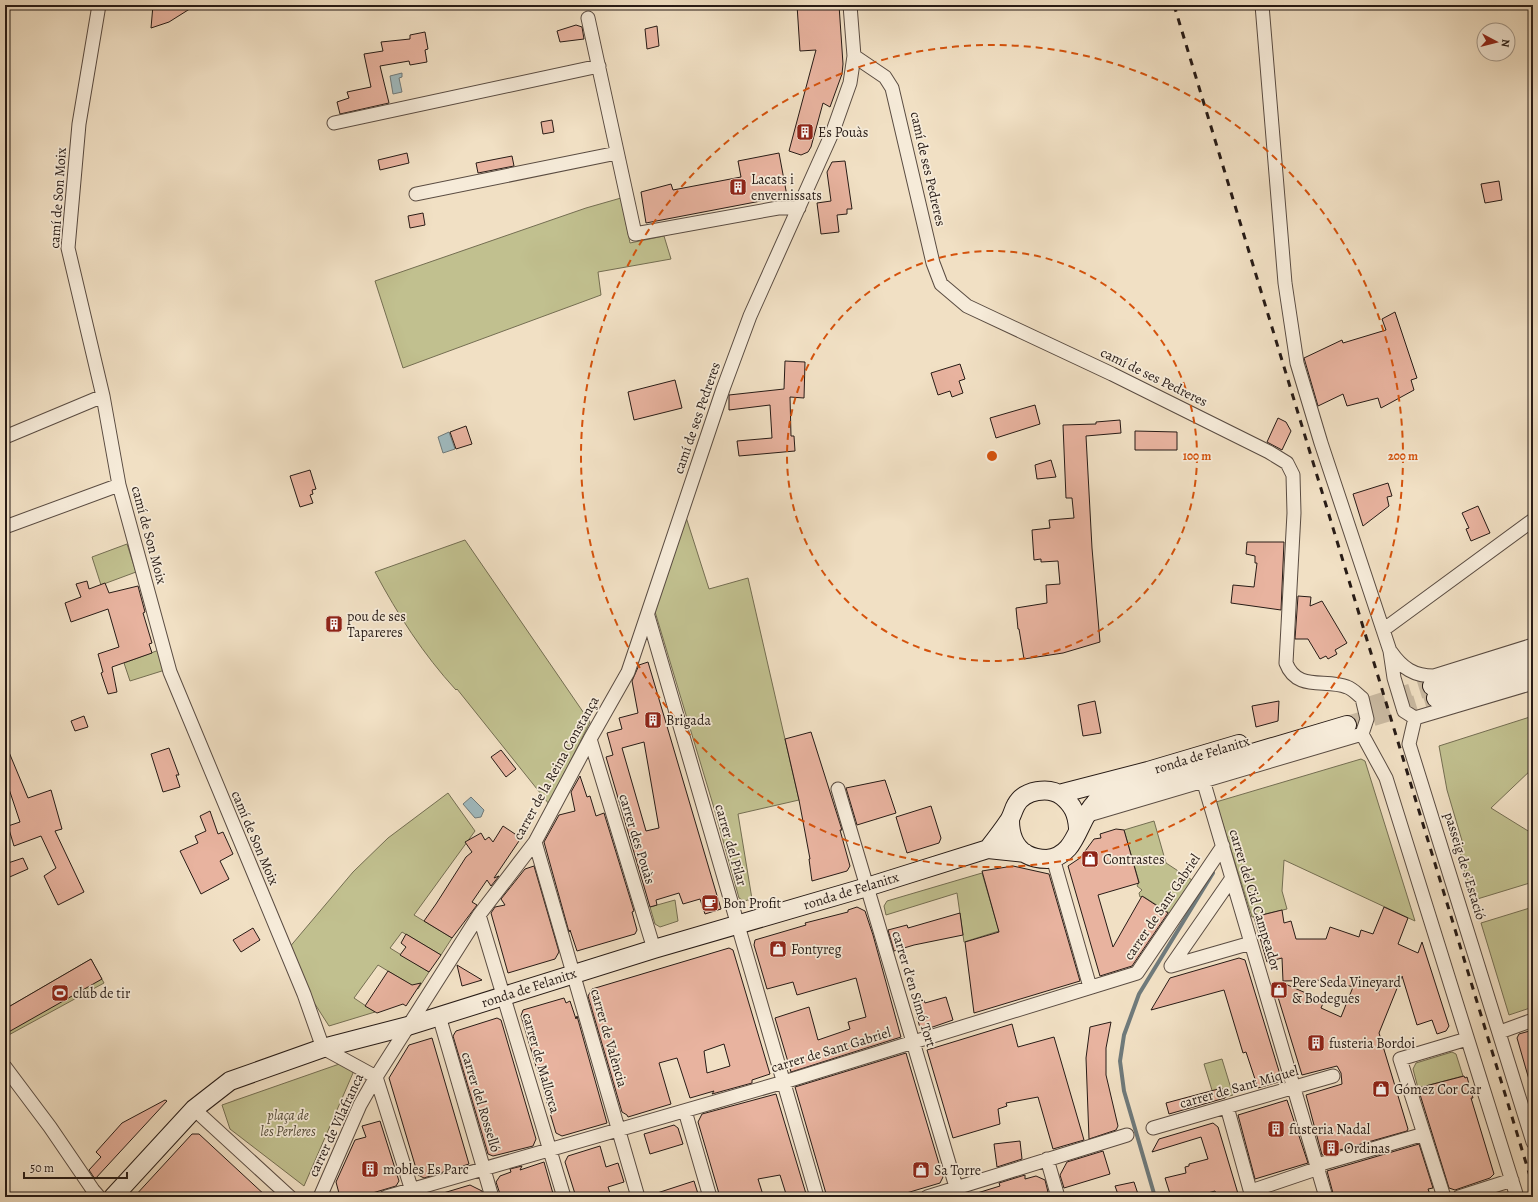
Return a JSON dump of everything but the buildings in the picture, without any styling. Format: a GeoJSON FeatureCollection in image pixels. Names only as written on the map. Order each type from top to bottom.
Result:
{"type":"FeatureCollection","features":[{"type":"Feature","properties":{"kind":"main road"},"geometry":{"type":"LineString","coordinates":[[1533,656],[1434,692],[1533,670]]}},
{"type":"Feature","properties":{"kind":"main road","name":"ronda de Felanitx"},"geometry":{"type":"LineString","coordinates":[[1059,794],[1148,771],[1351,724]]}},
{"type":"Feature","properties":{"kind":"main road","name":"ronda de Felanitx"},"geometry":{"type":"LineString","coordinates":[[1082,822],[1095,802],[1111,795],[1351,724]]}},
{"type":"Feature","properties":{"kind":"main road"},"geometry":{"type":"LineString","coordinates":[[1039,791],[1059,794],[1070,802],[1082,822],[1068,849],[1053,858],[1040,859],[1025,854],[988,849],[1010,820],[1016,804],[1028,794],[1039,791]]}},
{"type":"Feature","properties":{"kind":"main road"},"geometry":{"type":"LineString","coordinates":[[1010,820],[1010,832],[1014,842],[1025,854]]}},
{"type":"Feature","properties":{"kind":"main road","name":"ronda de Felanitx"},"geometry":{"type":"LineString","coordinates":[[113,1197],[194,1109],[230,1081],[323,1048],[408,1026],[654,949],[867,887],[988,849]]}},
{"type":"Feature","properties":{"kind":"street","name":"camí de Son Moix"},"geometry":{"type":"LineString","coordinates":[[99,5],[79,124],[68,248],[103,396],[119,485],[170,672],[304,994],[323,1048]]}},
{"type":"Feature","properties":{"kind":"street","name":"camí de ses Pedreres"},"geometry":{"type":"LineString","coordinates":[[648,616],[723,389],[747,323],[833,131],[850,83],[854,56],[850,5]]}},
{"type":"Feature","properties":{"kind":"street"},"geometry":{"type":"LineString","coordinates":[[1262,5],[1285,283],[1298,363],[1321,443],[1390,651],[1394,678],[1404,711],[1415,718],[1533,683]]}},
{"type":"Feature","properties":{"kind":"street"},"geometry":{"type":"LineString","coordinates":[[588,18],[635,234],[778,208],[799,208]]}},
{"type":"Feature","properties":{"kind":"street","name":"camí de ses Pedreres"},"geometry":{"type":"LineString","coordinates":[[854,56],[885,77],[892,88],[933,263],[941,284],[967,306],[1112,374],[1269,452],[1287,463],[1293,475],[1294,513],[1286,663],[1289,672],[1306,682],[1345,686],[1362,698],[1367,719],[1351,724]]}},
{"type":"Feature","properties":{"kind":"street"},"geometry":{"type":"LineString","coordinates":[[334,123],[599,66]]}},
{"type":"Feature","properties":{"kind":"street"},"geometry":{"type":"LineString","coordinates":[[416,194],[617,152]]}},
{"type":"Feature","properties":{"kind":"street"},"geometry":{"type":"LineString","coordinates":[[5,437],[103,396]]}},
{"type":"Feature","properties":{"kind":"street"},"geometry":{"type":"LineString","coordinates":[[5,527],[119,485]]}},
{"type":"Feature","properties":{"kind":"street"},"geometry":{"type":"LineString","coordinates":[[1383,630],[1533,520]]}},
{"type":"Feature","properties":{"kind":"street","name":"carrer de la Reina Constança"},"geometry":{"type":"LineString","coordinates":[[408,1026],[479,915],[535,842],[628,672],[648,616]]}},
{"type":"Feature","properties":{"kind":"street","name":"carrer del Pilar"},"geometry":{"type":"LineString","coordinates":[[648,616],[817,1197]]}},
{"type":"Feature","properties":{"kind":"street"},"geometry":{"type":"LineString","coordinates":[[1390,651],[1400,664],[1411,672],[1424,676],[1434,676],[1533,645]]}},
{"type":"Feature","properties":{"kind":"street","name":"passeig de s'Estació"},"geometry":{"type":"LineString","coordinates":[[1415,718],[1409,744],[1500,1032],[1533,1142]]}},
{"type":"Feature","properties":{"kind":"street"},"geometry":{"type":"LineString","coordinates":[[1082,822],[1203,780],[1351,724],[1386,778],[1517,1197]]}},
{"type":"Feature","properties":{"kind":"street","name":"carrer des Pouàs"},"geometry":{"type":"LineString","coordinates":[[590,739],[654,949]]}},
{"type":"Feature","properties":{"kind":"street","name":"carrer del Cid Campeador"},"geometry":{"type":"LineString","coordinates":[[1203,780],[1326,1197]]}},
{"type":"Feature","properties":{"kind":"street","name":"carrer d'en Simó Tort"},"geometry":{"type":"LineString","coordinates":[[838,789],[958,1193]]}},
{"type":"Feature","properties":{"kind":"street","name":"carrer de València"},"geometry":{"type":"LineString","coordinates":[[535,842],[638,1197]]}},
{"type":"Feature","properties":{"kind":"street","name":"carrer de Sant Gabriel"},"geometry":{"type":"LineString","coordinates":[[386,1197],[413,1193],[484,1169],[784,1082],[1137,973],[1222,846]]}},
{"type":"Feature","properties":{"kind":"street"},"geometry":{"type":"LineString","coordinates":[[1053,858],[1090,987]]}},
{"type":"Feature","properties":{"kind":"street"},"geometry":{"type":"LineString","coordinates":[[1232,878],[1171,966],[1251,943]]}},
{"type":"Feature","properties":{"kind":"street","name":"carrer de Mallorca"},"geometry":{"type":"LineString","coordinates":[[479,915],[564,1197]]}},
{"type":"Feature","properties":{"kind":"street","name":"carrer del Rosselló"},"geometry":{"type":"LineString","coordinates":[[439,1016],[492,1197]]}},
{"type":"Feature","properties":{"kind":"street"},"geometry":{"type":"LineString","coordinates":[[1500,1032],[1533,1020]]}},
{"type":"Feature","properties":{"kind":"street","name":"carrer de Vilafranca"},"geometry":{"type":"LineString","coordinates":[[320,1197],[360,1105],[408,1026]]}},
{"type":"Feature","properties":{"kind":"street"},"geometry":{"type":"LineString","coordinates":[[1444,1197],[1400,1059],[1468,1040]]}},
{"type":"Feature","properties":{"kind":"street"},"geometry":{"type":"LineString","coordinates":[[323,1048],[376,1077],[413,1193]]}},
{"type":"Feature","properties":{"kind":"street"},"geometry":{"type":"LineString","coordinates":[[5,1067],[50,1127],[93,1190],[100,1197]]}},
{"type":"Feature","properties":{"kind":"street","name":"carrer de Sant Miquel"},"geometry":{"type":"LineString","coordinates":[[1153,1128],[1333,1076]]}},
{"type":"Feature","properties":{"kind":"street"},"geometry":{"type":"LineString","coordinates":[[1227,1107],[1252,1194],[1318,1166],[1424,1134]]}},
{"type":"Feature","properties":{"kind":"street"},"geometry":{"type":"LineString","coordinates":[[194,1109],[290,1197]]}},
{"type":"Feature","properties":{"kind":"street"},"geometry":{"type":"LineString","coordinates":[[685,1111],[710,1197]]}},
{"type":"Feature","properties":{"kind":"street"},"geometry":{"type":"LineString","coordinates":[[927,1197],[958,1193],[1047,1159],[1127,1136]]}},
{"type":"Feature","properties":{"kind":"street"},"geometry":{"type":"LineString","coordinates":[[1047,1159],[1058,1197]]}},
{"type":"Feature","properties":{"kind":"street"},"geometry":{"type":"LineString","coordinates":[[1459,1197],[1512,1180]]}},
{"type":"Feature","properties":{"kind":"green space"},"geometry":{"type":"Polygon","coordinates":[[[621,198],[630,243],[664,236],[671,259],[598,272],[601,295],[403,368],[375,281],[586,208],[621,198]]]}},
{"type":"Feature","properties":{"kind":"green space"},"geometry":{"type":"Polygon","coordinates":[[[685,514],[709,589],[748,578],[799,800],[738,814],[752,899],[744,901],[739,898],[714,808],[653,605],[685,514]]]}},
{"type":"Feature","properties":{"kind":"green space"},"geometry":{"type":"Polygon","coordinates":[[[465,540],[590,722],[549,804],[457,689],[456,690],[444,676],[422,648],[402,619],[375,572],[465,540]]]}},
{"type":"Feature","properties":{"kind":"green space"},"geometry":{"type":"Polygon","coordinates":[[[127,544],[136,572],[101,585],[92,557],[127,544]]]}},
{"type":"Feature","properties":{"kind":"green space"},"geometry":{"type":"Polygon","coordinates":[[[159,650],[165,670],[130,681],[124,663],[159,650]]]}},
{"type":"Feature","properties":{"kind":"green space"},"geometry":{"type":"Polygon","coordinates":[[[1533,716],[1533,768],[1491,808],[1533,834],[1533,882],[1474,900],[1460,858],[1463,844],[1447,790],[1439,746],[1533,716]]]}},
{"type":"Feature","properties":{"kind":"green space"},"geometry":{"type":"Polygon","coordinates":[[[1361,759],[1365,761],[1415,921],[1284,860],[1282,891],[1287,909],[1252,917],[1216,802],[1361,759]]]}},
{"type":"Feature","properties":{"kind":"green space"},"geometry":{"type":"Polygon","coordinates":[[[448,793],[475,831],[414,915],[452,938],[441,955],[402,932],[390,948],[429,972],[418,989],[378,965],[354,998],[375,1012],[329,1026],[306,990],[288,949],[353,872],[388,838],[448,793]]]}},
{"type":"Feature","properties":{"kind":"green space"},"geometry":{"type":"Polygon","coordinates":[[[1154,821],[1166,863],[1192,880],[1171,914],[1144,897],[1140,897],[1139,893],[1142,890],[1137,886],[1139,882],[1124,830],[1154,821]]]}},
{"type":"Feature","properties":{"kind":"green space"},"geometry":{"type":"Polygon","coordinates":[[[982,873],[999,931],[964,942],[957,893],[886,915],[884,906],[887,901],[982,873]]]}},
{"type":"Feature","properties":{"kind":"green space"},"geometry":{"type":"Polygon","coordinates":[[[675,900],[678,921],[660,927],[655,924],[650,907],[675,900]]]}},
{"type":"Feature","properties":{"kind":"green space"},"geometry":{"type":"Polygon","coordinates":[[[1533,907],[1533,1007],[1509,1015],[1481,923],[1533,907]]]}},
{"type":"Feature","properties":{"kind":"green space","name":"club de tir"},"geometry":{"type":"Polygon","coordinates":[[[91,959],[104,983],[5,1037],[5,1009],[91,959]]]}},
{"type":"Feature","properties":{"kind":"green space"},"geometry":{"type":"Polygon","coordinates":[[[1452,1052],[1456,1054],[1463,1076],[1418,1088],[1413,1069],[1416,1063],[1452,1052]]]}},
{"type":"Feature","properties":{"kind":"green space"},"geometry":{"type":"Polygon","coordinates":[[[1222,1059],[1233,1095],[1215,1100],[1204,1064],[1222,1059]]]}},
{"type":"Feature","properties":{"kind":"green space","name":"plaça de les Perleres"},"geometry":{"type":"Polygon","coordinates":[[[345,1062],[353,1073],[304,1186],[230,1129],[222,1105],[345,1062]]]}},
{"type":"Feature","properties":{"kind":"water"},"geometry":{"type":"Polygon","coordinates":[[[402,73],[402,77],[399,78],[402,92],[393,94],[390,76],[402,73]]]}},
{"type":"Feature","properties":{"kind":"water"},"geometry":{"type":"Polygon","coordinates":[[[449,432],[455,449],[443,453],[438,437],[449,432]]]}},
{"type":"Feature","properties":{"kind":"water"},"geometry":{"type":"Polygon","coordinates":[[[471,797],[484,810],[481,817],[475,818],[463,804],[471,797]]]}},
{"type":"Feature","properties":{"kind":"waterway"},"geometry":{"type":"LineString","coordinates":[[1155,1197],[1124,1091],[1120,1061],[1124,1035],[1139,994],[1213,873]]}},
{"type":"Feature","properties":{"kind":"tunnel"},"geometry":{"type":"LineString","coordinates":[[1368,706],[1432,686]]}},
{"type":"Feature","properties":{"kind":"tunnel"},"geometry":{"type":"LineString","coordinates":[[1347,725],[1436,698]]}},
{"type":"Feature","properties":{"kind":"railway"},"geometry":{"type":"LineString","coordinates":[[1174,5],[1533,1186]]}},
{"type":"Feature","properties":{"kind":"place","name":"Es Pouàs"},"geometry":{"type":"Point","coordinates":[805,132]}},
{"type":"Feature","properties":{"kind":"place","name":"Lacats i envernissats"},"geometry":{"type":"Point","coordinates":[738,187]}},
{"type":"Feature","properties":{"kind":"place","name":"pou de ses Tapareres"},"geometry":{"type":"Point","coordinates":[334,624]}},
{"type":"Feature","properties":{"kind":"place","name":"Brigada"},"geometry":{"type":"Point","coordinates":[653,720]}},
{"type":"Feature","properties":{"kind":"place","name":"Contrastes"},"geometry":{"type":"Point","coordinates":[1090,859]}},
{"type":"Feature","properties":{"kind":"place","name":"Bon Profit"},"geometry":{"type":"Point","coordinates":[710,903]}},
{"type":"Feature","properties":{"kind":"place","name":"Fontyreg"},"geometry":{"type":"Point","coordinates":[778,949]}},
{"type":"Feature","properties":{"kind":"place","name":"Pere Seda Vineyard & Bodegues"},"geometry":{"type":"Point","coordinates":[1279,990]}},
{"type":"Feature","properties":{"kind":"place","name":"club de tir"},"geometry":{"type":"Point","coordinates":[60,993]}},
{"type":"Feature","properties":{"kind":"place","name":"fusteria Bordoi"},"geometry":{"type":"Point","coordinates":[1316,1043]}},
{"type":"Feature","properties":{"kind":"place","name":"Gómez Cor Car"},"geometry":{"type":"Point","coordinates":[1381,1089]}},
{"type":"Feature","properties":{"kind":"place","name":"fusteria Nadal"},"geometry":{"type":"Point","coordinates":[1276,1129]}},
{"type":"Feature","properties":{"kind":"place","name":"Ordinas"},"geometry":{"type":"Point","coordinates":[1331,1148]}},
{"type":"Feature","properties":{"kind":"place","name":"mobles Es Parc"},"geometry":{"type":"Point","coordinates":[370,1169]}},
{"type":"Feature","properties":{"kind":"place","name":"Sa Torre"},"geometry":{"type":"Point","coordinates":[921,1170]}}]}
